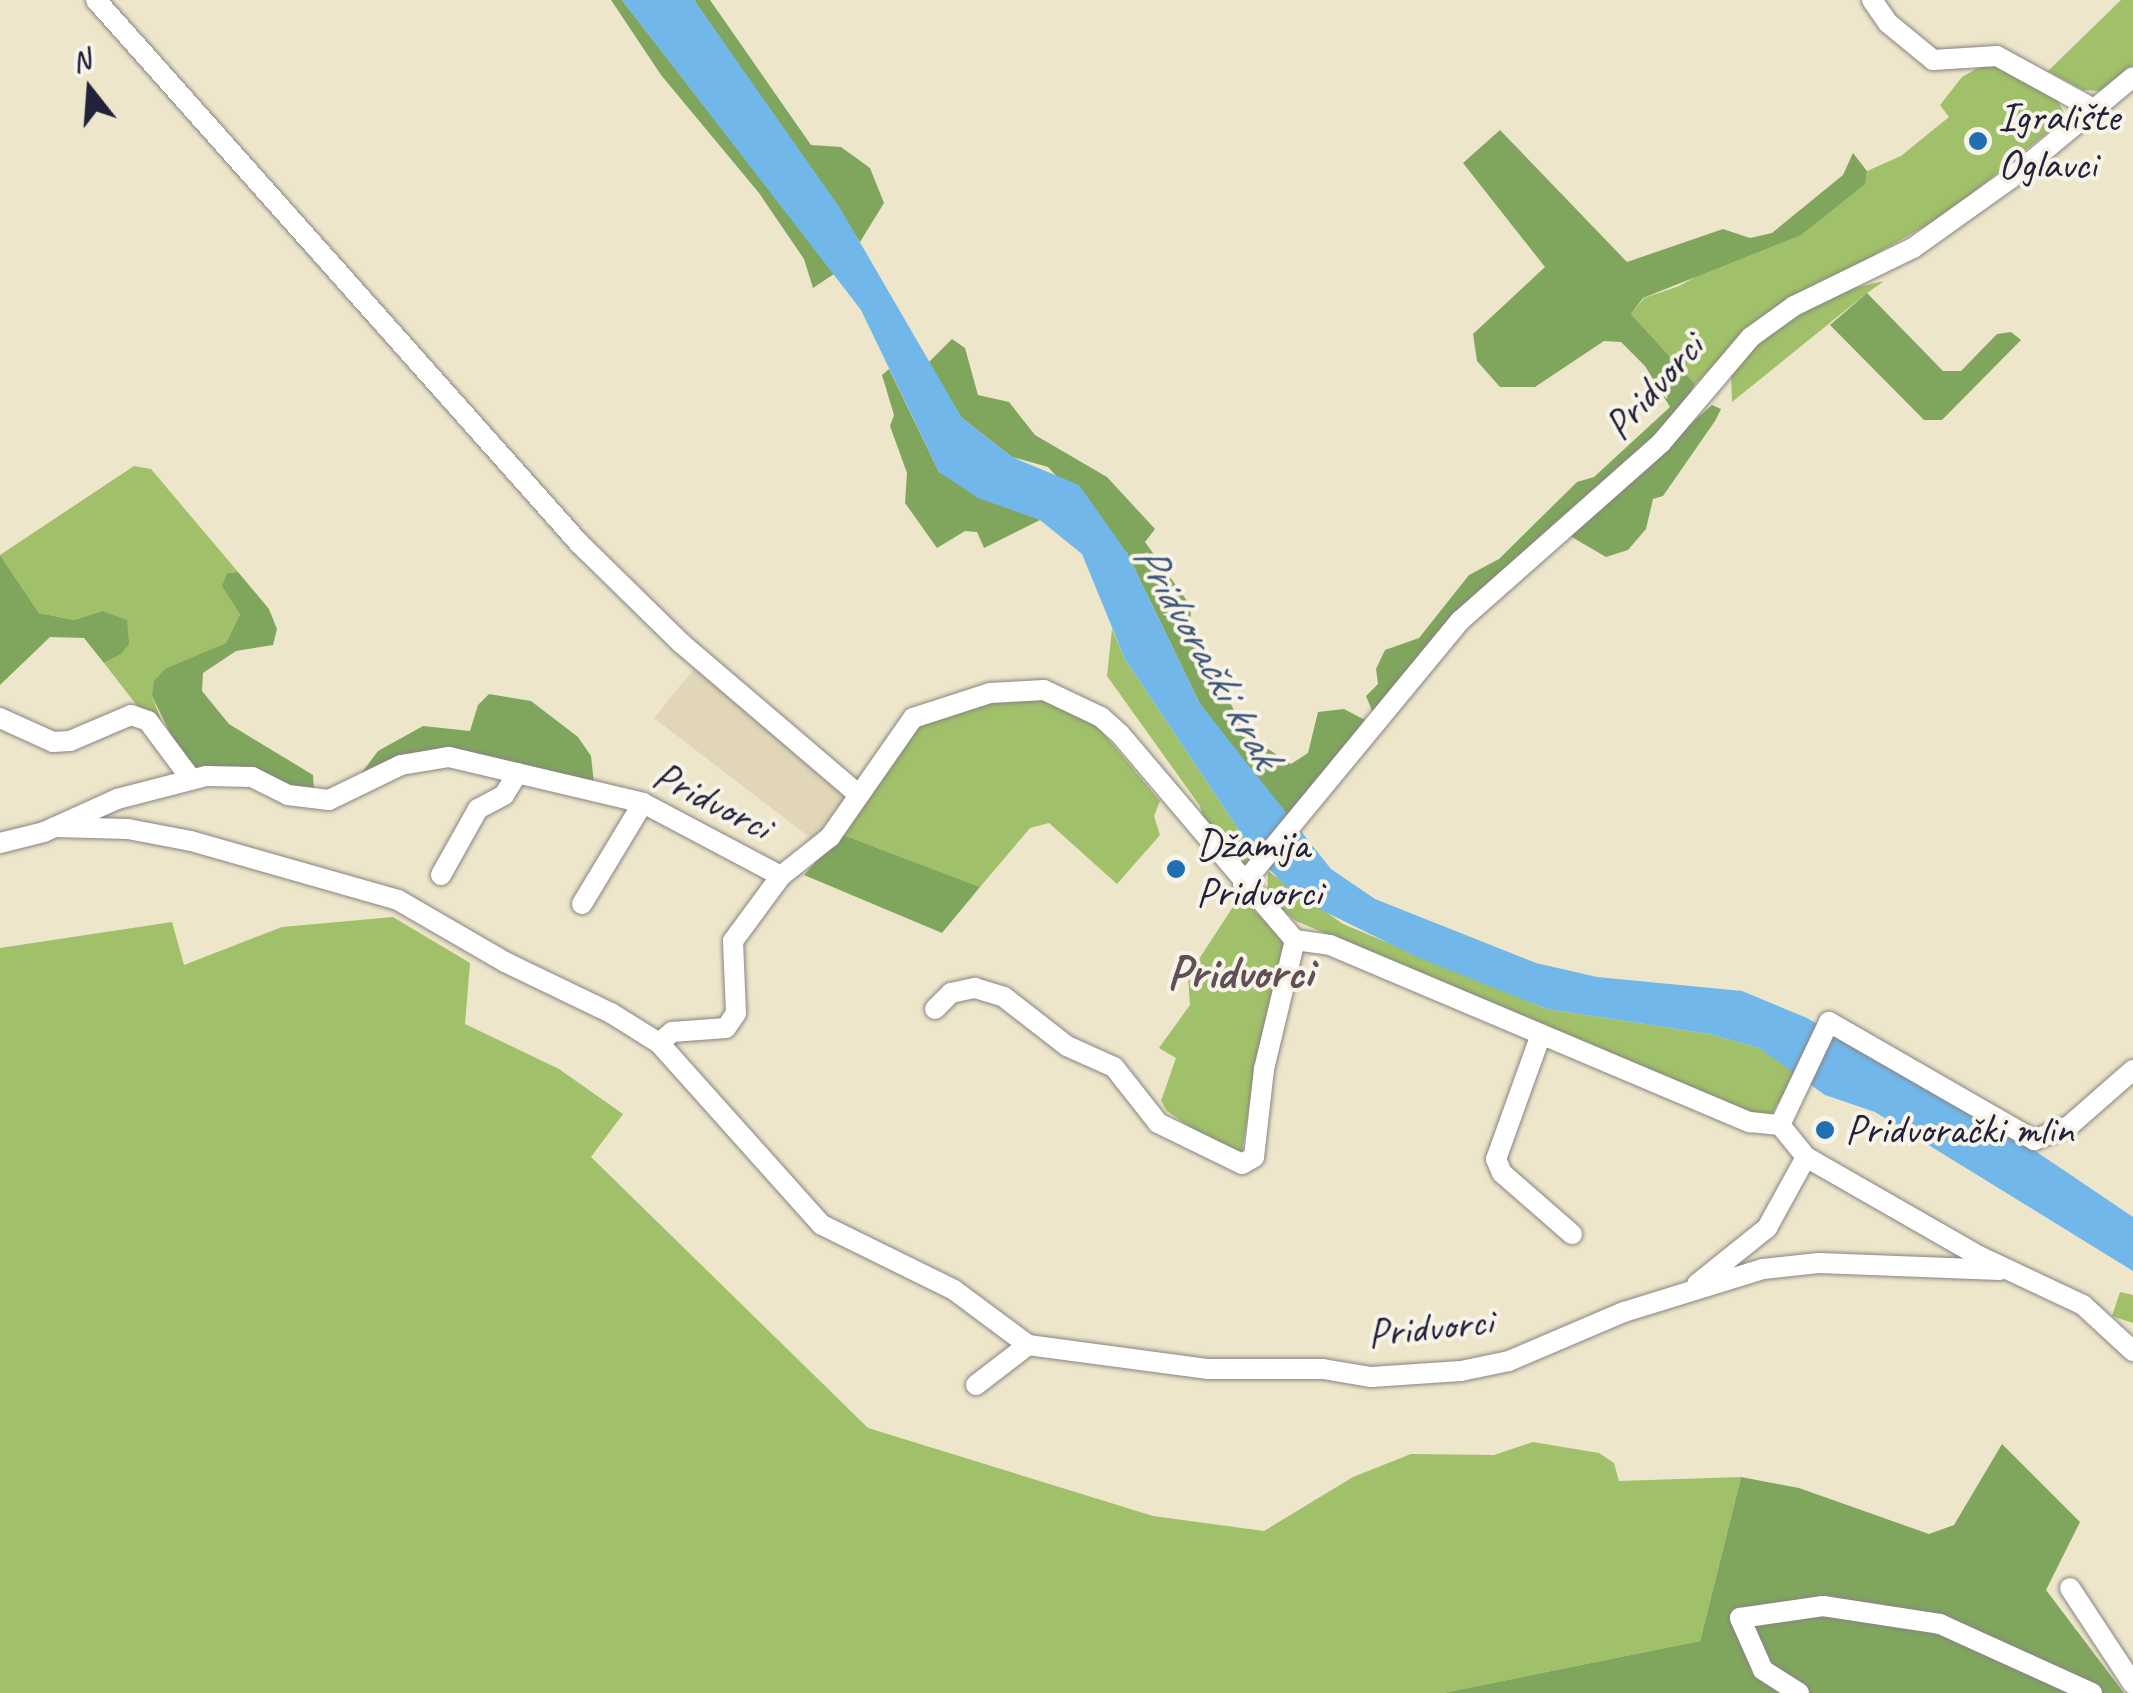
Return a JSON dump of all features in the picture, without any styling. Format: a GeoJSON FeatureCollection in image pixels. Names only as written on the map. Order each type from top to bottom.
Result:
{"type":"FeatureCollection","features":[{"type":"Feature","properties":{"kind":"street"},"geometry":{"type":"LineString","coordinates":[[96,0],[531,493],[680,643],[859,794]]}},
{"type":"Feature","properties":{"kind":"street"},"geometry":{"type":"LineString","coordinates":[[1872,0],[1888,23],[1932,60],[1997,56],[2090,107]]}},
{"type":"Feature","properties":{"kind":"street","name":"Pridvorci"},"geometry":{"type":"LineString","coordinates":[[1243,884],[1461,620],[1661,443],[1751,337],[1794,306],[1913,248],[2010,178],[2090,107],[2133,77]]}},
{"type":"Feature","properties":{"kind":"street","name":"Pridvorci"},"geometry":{"type":"LineString","coordinates":[[0,843],[53,827],[116,798],[190,779],[227,774],[288,795],[329,800],[427,758],[643,803],[782,876],[830,837],[913,718],[990,693],[1044,690],[1101,716],[1120,734],[1243,884],[1296,940],[1395,970],[1540,1037],[1750,1122],[1780,1126],[1806,1157],[2083,1305],[2131,1347]]}},
{"type":"Feature","properties":{"kind":"street"},"geometry":{"type":"LineString","coordinates":[[0,718],[53,742],[70,742],[131,715],[148,721],[190,779]]}},
{"type":"Feature","properties":{"kind":"street"},"geometry":{"type":"LineString","coordinates":[[441,875],[478,809],[504,795],[518,774]]}},
{"type":"Feature","properties":{"kind":"street"},"geometry":{"type":"LineString","coordinates":[[582,904],[643,803]]}},
{"type":"Feature","properties":{"kind":"street","name":"Pridvorci"},"geometry":{"type":"LineString","coordinates":[[53,827],[128,829],[191,840],[398,900],[659,1042],[822,1225],[954,1290],[1028,1345],[1208,1369],[1323,1369],[1371,1377],[1461,1371],[1509,1360],[1692,1288],[1819,1263],[2012,1270]]}},
{"type":"Feature","properties":{"kind":"street"},"geometry":{"type":"LineString","coordinates":[[659,1042],[672,1032],[726,1028],[736,1013],[733,941],[782,876]]}},
{"type":"Feature","properties":{"kind":"street"},"geometry":{"type":"LineString","coordinates":[[934,1009],[950,993],[975,988],[1004,997],[1067,1046],[1114,1067],[1158,1124],[1242,1164],[1254,1157],[1264,1069],[1296,940]]}},
{"type":"Feature","properties":{"kind":"street"},"geometry":{"type":"LineString","coordinates":[[1780,1126],[1800,1076],[1829,1022],[2034,1140],[2069,1126],[2133,1070]]}},
{"type":"Feature","properties":{"kind":"street"},"geometry":{"type":"LineString","coordinates":[[1540,1037],[1496,1159],[1502,1173],[1572,1234]]}},
{"type":"Feature","properties":{"kind":"street"},"geometry":{"type":"LineString","coordinates":[[1692,1288],[1767,1228],[1806,1157]]}},
{"type":"Feature","properties":{"kind":"street"},"geometry":{"type":"LineString","coordinates":[[976,1385],[1028,1345]]}},
{"type":"Feature","properties":{"kind":"street"},"geometry":{"type":"LineString","coordinates":[[2070,1588],[2133,1684]]}},
{"type":"Feature","properties":{"kind":"street"},"geometry":{"type":"LineString","coordinates":[[1799,1693],[1764,1670],[1740,1618],[1823,1606],[1940,1624],[2092,1693]]}},
{"type":"Feature","properties":{"kind":"shaded area"},"geometry":{"type":"Polygon","coordinates":[[[696,666],[847,796],[813,840],[654,718],[696,666]]]}},
{"type":"Feature","properties":{"kind":"green space"},"geometry":{"type":"Polygon","coordinates":[[[611,0],[622,0],[834,274],[813,288],[804,259],[759,193],[661,75],[611,0]]]}},
{"type":"Feature","properties":{"kind":"green space"},"geometry":{"type":"Polygon","coordinates":[[[694,0],[710,0],[811,145],[841,147],[870,168],[884,203],[860,242],[694,0]]]}},
{"type":"Feature","properties":{"kind":"green space"},"geometry":{"type":"Polygon","coordinates":[[[2121,0],[2133,0],[2133,67],[2102,91],[2083,90],[2048,71],[2121,0]]]}},
{"type":"Feature","properties":{"kind":"green space"},"geometry":{"type":"Polygon","coordinates":[[[1988,62],[2053,91],[2066,117],[1948,213],[1758,321],[1695,384],[1631,314],[1644,298],[1679,286],[1864,184],[1867,171],[1901,156],[1949,117],[1940,105],[1962,77],[1988,62]]]}},
{"type":"Feature","properties":{"kind":"green space"},"geometry":{"type":"Polygon","coordinates":[[[1500,130],[1627,262],[1723,229],[1750,238],[1772,233],[1843,175],[1853,153],[1867,171],[1865,184],[1801,235],[1643,298],[1631,314],[1695,384],[1679,413],[1455,612],[1373,713],[1366,696],[1378,684],[1376,669],[1385,650],[1419,638],[1469,575],[1499,559],[1577,482],[1594,477],[1670,407],[1645,366],[1621,342],[1604,341],[1535,387],[1500,387],[1477,361],[1473,334],[1545,267],[1463,163],[1500,130]]]}},
{"type":"Feature","properties":{"kind":"green space"},"geometry":{"type":"Polygon","coordinates":[[[1884,281],[1732,402],[1731,371],[1777,322],[1837,292],[1884,281]]]}},
{"type":"Feature","properties":{"kind":"green space"},"geometry":{"type":"Polygon","coordinates":[[[1867,293],[1943,371],[1961,371],[1997,334],[2011,332],[2021,340],[1942,420],[1924,420],[1830,325],[1867,293]]]}},
{"type":"Feature","properties":{"kind":"green space"},"geometry":{"type":"Polygon","coordinates":[[[952,339],[965,348],[978,395],[1009,402],[1035,435],[1107,477],[1155,529],[1145,542],[1190,605],[1192,630],[1247,735],[1291,764],[1308,753],[1318,712],[1344,709],[1367,721],[1289,819],[1200,704],[1127,553],[1048,467],[1012,457],[962,418],[926,365],[952,339]]]}},
{"type":"Feature","properties":{"kind":"green space"},"geometry":{"type":"Polygon","coordinates":[[[889,369],[939,472],[1040,520],[984,548],[977,532],[965,531],[937,548],[905,503],[907,473],[890,426],[894,415],[882,375],[889,369]]]}},
{"type":"Feature","properties":{"kind":"green space"},"geometry":{"type":"Polygon","coordinates":[[[1712,405],[1721,409],[1715,421],[1663,496],[1653,499],[1646,529],[1628,550],[1606,557],[1565,533],[1712,405]]]}},
{"type":"Feature","properties":{"kind":"green space"},"geometry":{"type":"Polygon","coordinates":[[[134,466],[151,469],[238,572],[227,573],[240,614],[226,643],[182,663],[152,696],[161,719],[138,707],[104,663],[120,655],[102,611],[74,620],[39,613],[0,555],[134,466]]]}},
{"type":"Feature","properties":{"kind":"green space"},"geometry":{"type":"Polygon","coordinates":[[[0,555],[39,613],[74,620],[102,611],[127,620],[129,644],[120,655],[104,663],[84,638],[50,637],[0,685],[0,555]]]}},
{"type":"Feature","properties":{"kind":"green space"},"geometry":{"type":"Polygon","coordinates":[[[238,572],[269,609],[277,629],[273,645],[236,651],[203,673],[202,691],[229,724],[313,775],[314,793],[199,770],[177,747],[152,696],[154,681],[165,669],[226,643],[240,614],[222,586],[227,573],[238,572]]]}},
{"type":"Feature","properties":{"kind":"green space"},"geometry":{"type":"Polygon","coordinates":[[[1112,629],[1125,659],[1257,857],[1250,864],[1239,866],[1205,827],[1200,806],[1107,676],[1112,629]]]}},
{"type":"Feature","properties":{"kind":"green space"},"geometry":{"type":"Polygon","coordinates":[[[489,694],[531,701],[578,737],[591,756],[594,783],[443,748],[396,759],[357,779],[378,751],[423,726],[470,731],[478,705],[489,694]]]}},
{"type":"Feature","properties":{"kind":"green space"},"geometry":{"type":"Polygon","coordinates":[[[1042,695],[1098,727],[1160,801],[1154,816],[1160,835],[1117,884],[1049,823],[1030,828],[980,887],[841,834],[917,723],[956,707],[1042,695]]]}},
{"type":"Feature","properties":{"kind":"green space"},"geometry":{"type":"Polygon","coordinates":[[[841,834],[980,887],[942,933],[804,875],[841,834]]]}},
{"type":"Feature","properties":{"kind":"green space"},"geometry":{"type":"Polygon","coordinates":[[[1268,871],[1343,924],[1547,1009],[1709,1034],[1759,1048],[1796,1073],[1768,1120],[1296,921],[1267,897],[1268,871]]]}},
{"type":"Feature","properties":{"kind":"green space"},"geometry":{"type":"Polygon","coordinates":[[[1240,896],[1281,938],[1289,957],[1253,1084],[1242,1151],[1225,1151],[1167,1111],[1161,1101],[1176,1058],[1159,1048],[1190,1005],[1188,976],[1240,896]]]}},
{"type":"Feature","properties":{"kind":"green space"},"geometry":{"type":"Polygon","coordinates":[[[393,917],[470,963],[465,1024],[559,1069],[623,1114],[591,1157],[868,1428],[1153,1516],[1264,1531],[1353,1477],[1411,1454],[1494,1455],[1533,1442],[1599,1453],[1614,1463],[1619,1481],[1741,1477],[1700,1641],[1443,1693],[0,1693],[0,948],[172,922],[184,965],[282,927],[393,917]]]}},
{"type":"Feature","properties":{"kind":"green space"},"geometry":{"type":"Polygon","coordinates":[[[2120,1292],[2133,1295],[2133,1323],[2112,1316],[2120,1292]]]}},
{"type":"Feature","properties":{"kind":"green space"},"geometry":{"type":"Polygon","coordinates":[[[2002,1444],[2080,1522],[2046,1590],[2124,1693],[1443,1693],[1700,1641],[1741,1477],[1799,1488],[1929,1534],[1954,1525],[2002,1444]]]}},
{"type":"Feature","properties":{"kind":"water"},"geometry":{"type":"Polygon","coordinates":[[[622,0],[694,0],[840,208],[962,418],[1012,457],[1079,485],[1127,553],[1200,704],[1331,869],[1375,899],[1536,963],[1597,977],[1742,991],[1807,1018],[2022,1142],[2133,1217],[2133,1271],[1875,1112],[1825,1095],[1759,1048],[1709,1034],[1547,1009],[1419,958],[1299,899],[1257,857],[1125,659],[1082,554],[1040,520],[978,498],[939,472],[861,310],[622,0]]]}},
{"type":"Feature","properties":{"kind":"place","name":"Igralište Oglavci"},"geometry":{"type":"Point","coordinates":[1978,141]}},
{"type":"Feature","properties":{"kind":"place","name":"Džamija Pridvorci"},"geometry":{"type":"Point","coordinates":[1176,869]}},
{"type":"Feature","properties":{"kind":"place","name":"Pridvorački mlin"},"geometry":{"type":"Point","coordinates":[1825,1130]}},
{"type":"Feature","properties":{"kind":"district","name":"Pridvorci"},"geometry":{"type":"Point","coordinates":[1240,973]}},
{"type":"Feature","properties":{"kind":"water label","name":"Pridvorački krak"},"geometry":{"type":"Point","coordinates":[1207,655]}}]}
